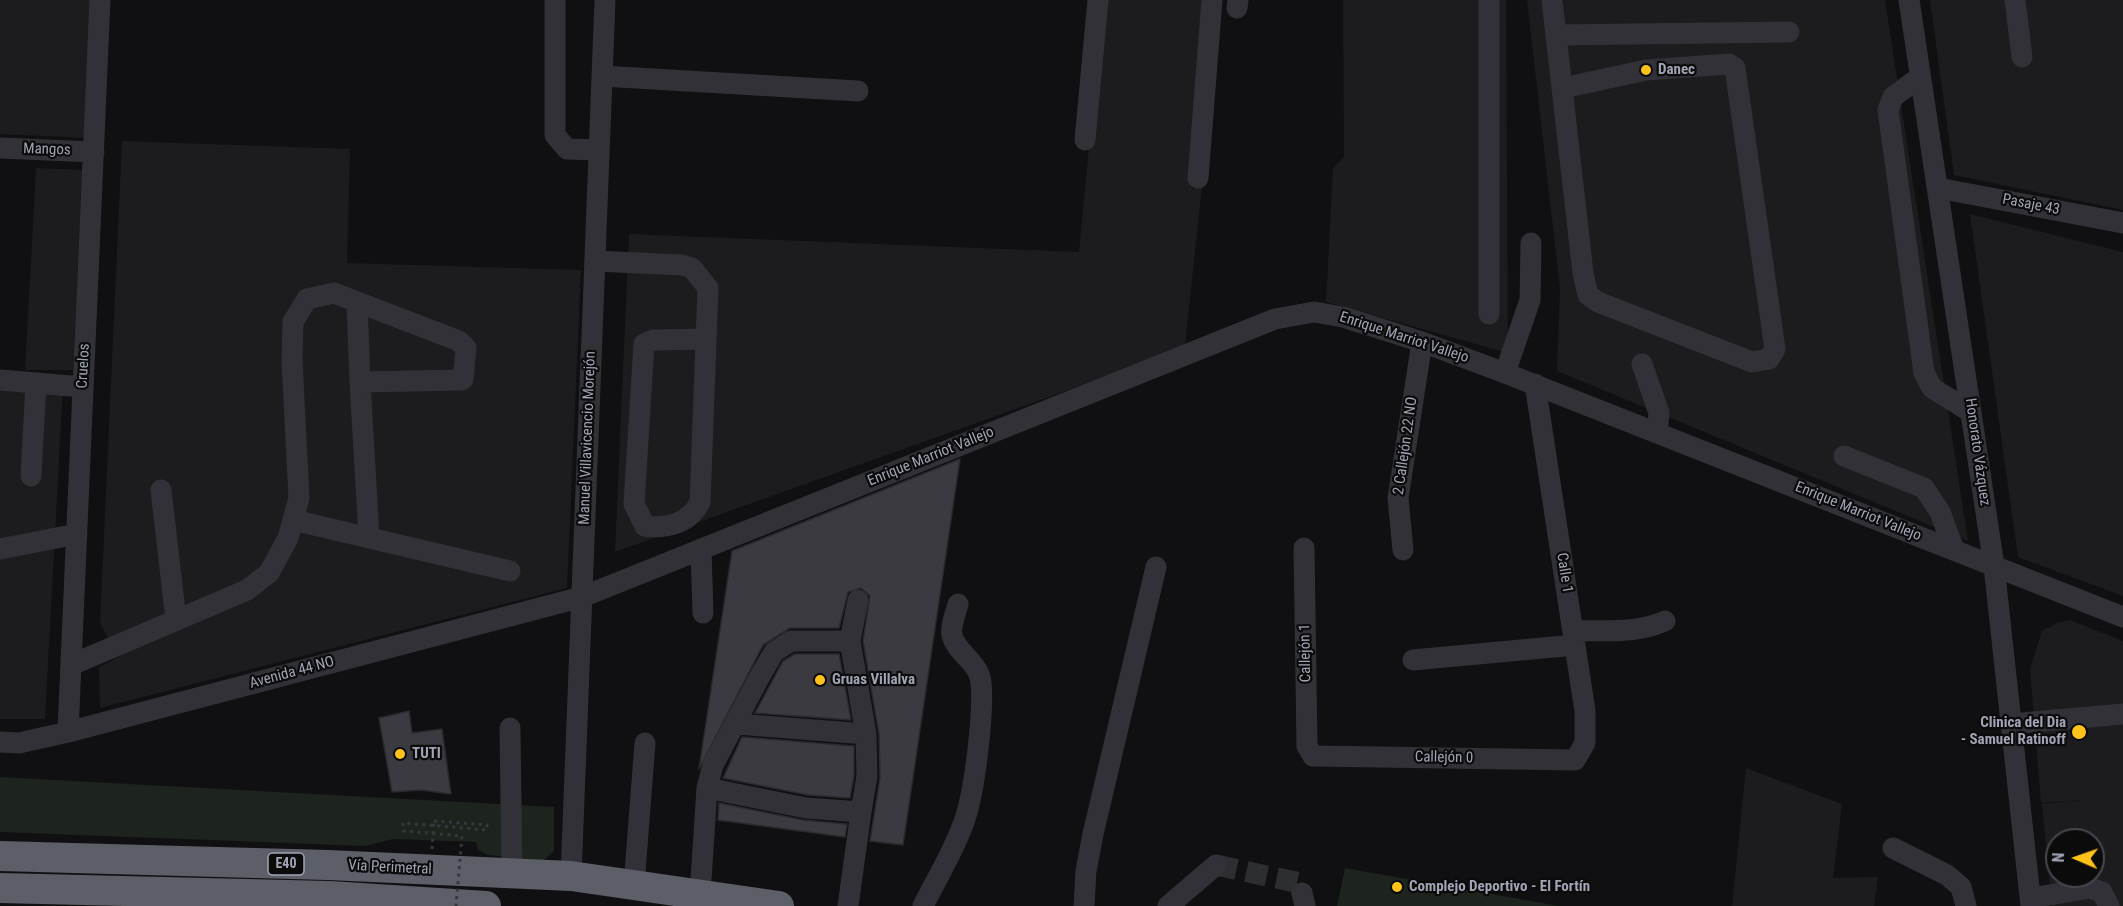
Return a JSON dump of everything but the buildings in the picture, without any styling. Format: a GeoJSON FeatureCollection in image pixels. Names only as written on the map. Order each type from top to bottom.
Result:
{"type":"FeatureCollection","features":[{"type":"Feature","properties":{"kind":"highway","name":"Vía Perimetral"},"geometry":{"type":"LineString","coordinates":[[0,856],[572,876],[779,906]]}},
{"type":"Feature","properties":{"kind":"highway","name":"Vía Perimetral"},"geometry":{"type":"LineString","coordinates":[[0,888],[329,896],[486,906]]}},
{"type":"Feature","properties":{"kind":"street","name":"Cruelos"},"geometry":{"type":"LineString","coordinates":[[68,732],[100,0]]}},
{"type":"Feature","properties":{"kind":"street"},"geometry":{"type":"LineString","coordinates":[[555,0],[555,135],[567,149],[599,150]]}},
{"type":"Feature","properties":{"kind":"street","name":"Manuel Villavicencio Morejón"},"geometry":{"type":"LineString","coordinates":[[572,876],[605,0]]}},
{"type":"Feature","properties":{"kind":"street"},"geometry":{"type":"LineString","coordinates":[[1085,140],[1098,0]]}},
{"type":"Feature","properties":{"kind":"street"},"geometry":{"type":"LineString","coordinates":[[1198,178],[1212,0]]}},
{"type":"Feature","properties":{"kind":"street"},"geometry":{"type":"LineString","coordinates":[[1489,0],[1489,314]]}},
{"type":"Feature","properties":{"kind":"street"},"geometry":{"type":"LineString","coordinates":[[1552,0],[1583,273],[1588,295],[1598,302],[1752,362],[1769,359],[1774,349],[1735,68],[1729,64],[1646,70],[1563,88]]}},
{"type":"Feature","properties":{"kind":"street","name":"Honorato Vázquez"},"geometry":{"type":"LineString","coordinates":[[1909,0],[1994,566],[2031,902]]}},
{"type":"Feature","properties":{"kind":"street"},"geometry":{"type":"LineString","coordinates":[[2016,0],[2022,57]]}},
{"type":"Feature","properties":{"kind":"street"},"geometry":{"type":"LineString","coordinates":[[1557,35],[1789,32]]}},
{"type":"Feature","properties":{"kind":"street"},"geometry":{"type":"LineString","coordinates":[[602,76],[858,91]]}},
{"type":"Feature","properties":{"kind":"street"},"geometry":{"type":"LineString","coordinates":[[1920,77],[1893,98],[1888,110],[1924,373],[1932,388],[1971,412]]}},
{"type":"Feature","properties":{"kind":"street","name":"Mangos"},"geometry":{"type":"LineString","coordinates":[[0,148],[93,152]]}},
{"type":"Feature","properties":{"kind":"street","name":"Pasaje 43"},"geometry":{"type":"LineString","coordinates":[[1938,188],[2123,223]]}},
{"type":"Feature","properties":{"kind":"street"},"geometry":{"type":"LineString","coordinates":[[1505,373],[1530,300],[1532,243]]}},
{"type":"Feature","properties":{"kind":"street"},"geometry":{"type":"LineString","coordinates":[[595,261],[682,265],[692,268],[708,288],[700,502],[694,514],[667,527],[645,526],[634,504],[644,344],[649,340],[705,339]]}},
{"type":"Feature","properties":{"kind":"street"},"geometry":{"type":"LineString","coordinates":[[71,665],[247,590],[268,573],[288,538],[299,498],[292,360],[293,322],[307,298],[334,293],[459,341],[466,348],[464,379],[360,382]]}},
{"type":"Feature","properties":{"kind":"street"},"geometry":{"type":"LineString","coordinates":[[357,302],[369,537]]}},
{"type":"Feature","properties":{"kind":"street","name":"Enrique Marriot Vallejo"},"geometry":{"type":"LineString","coordinates":[[582,597],[1275,320],[1314,312],[1343,317],[1422,342],[1535,384],[2123,617]]}},
{"type":"Feature","properties":{"kind":"street","name":"2 Callejón 22 NO"},"geometry":{"type":"LineString","coordinates":[[1403,550],[1398,498],[1422,342]]}},
{"type":"Feature","properties":{"kind":"street"},"geometry":{"type":"LineString","coordinates":[[1642,364],[1659,413],[1657,432]]}},
{"type":"Feature","properties":{"kind":"street"},"geometry":{"type":"LineString","coordinates":[[0,380],[83,387]]}},
{"type":"Feature","properties":{"kind":"street"},"geometry":{"type":"LineString","coordinates":[[31,476],[36,383]]}},
{"type":"Feature","properties":{"kind":"street","name":"Calle 1"},"geometry":{"type":"LineString","coordinates":[[1535,384],[1585,711],[1585,743],[1575,760]]}},
{"type":"Feature","properties":{"kind":"street"},"geometry":{"type":"LineString","coordinates":[[1844,456],[1924,488],[1937,506],[1954,550]]}},
{"type":"Feature","properties":{"kind":"street"},"geometry":{"type":"LineString","coordinates":[[161,490],[176,620]]}},
{"type":"Feature","properties":{"kind":"street"},"geometry":{"type":"LineString","coordinates":[[293,520],[510,571]]}},
{"type":"Feature","properties":{"kind":"street"},"geometry":{"type":"LineString","coordinates":[[0,549],[77,534]]}},
{"type":"Feature","properties":{"kind":"street","name":"Callejón 1"},"geometry":{"type":"LineString","coordinates":[[1304,548],[1308,746],[1313,756]]}},
{"type":"Feature","properties":{"kind":"street"},"geometry":{"type":"LineString","coordinates":[[701,549],[703,613]]}},
{"type":"Feature","properties":{"kind":"street"},"geometry":{"type":"LineString","coordinates":[[1084,906],[1086,870],[1093,834],[1156,567]]}},
{"type":"Feature","properties":{"kind":"street","name":"Avenida 44 NO"},"geometry":{"type":"LineString","coordinates":[[0,742],[19,743],[68,732],[582,597]]}},
{"type":"Feature","properties":{"kind":"street"},"geometry":{"type":"LineString","coordinates":[[848,906],[867,776],[866,734],[850,641],[858,600]]}},
{"type":"Feature","properties":{"kind":"street"},"geometry":{"type":"LineString","coordinates":[[923,906],[964,821],[970,801],[981,707],[979,673],[955,643],[951,633],[958,604]]}},
{"type":"Feature","properties":{"kind":"street"},"geometry":{"type":"LineString","coordinates":[[1413,660],[1651,628],[1665,621]]}},
{"type":"Feature","properties":{"kind":"street"},"geometry":{"type":"LineString","coordinates":[[700,895],[707,788],[713,765],[774,652],[791,641],[850,641]]}},
{"type":"Feature","properties":{"kind":"street"},"geometry":{"type":"LineString","coordinates":[[2011,724],[2123,714]]}},
{"type":"Feature","properties":{"kind":"street"},"geometry":{"type":"LineString","coordinates":[[737,724],[866,734]]}},
{"type":"Feature","properties":{"kind":"street"},"geometry":{"type":"LineString","coordinates":[[510,728],[512,874]]}},
{"type":"Feature","properties":{"kind":"street"},"geometry":{"type":"LineString","coordinates":[[634,885],[645,743]]}},
{"type":"Feature","properties":{"kind":"street","name":"Callejón 0"},"geometry":{"type":"LineString","coordinates":[[1313,756],[1575,760]]}},
{"type":"Feature","properties":{"kind":"street"},"geometry":{"type":"LineString","coordinates":[[707,788],[806,808],[861,812]]}},
{"type":"Feature","properties":{"kind":"street"},"geometry":{"type":"LineString","coordinates":[[1893,848],[1947,875],[1961,887],[1966,906]]}},
{"type":"Feature","properties":{"kind":"street"},"geometry":{"type":"LineString","coordinates":[[1168,906],[1216,865]]}},
{"type":"Feature","properties":{"kind":"street"},"geometry":{"type":"LineString","coordinates":[[2031,902],[2090,888],[2102,892],[2109,906]]}},
{"type":"Feature","properties":{"kind":"path"},"geometry":{"type":"LineString","coordinates":[[431,870],[434,821],[488,825],[487,830],[403,823],[403,831],[462,836],[443,905]]}},
{"type":"Feature","properties":{"kind":"shaded area"},"geometry":{"type":"Polygon","coordinates":[[[0,0],[95,0],[88,138],[0,134],[0,0]]]}},
{"type":"Feature","properties":{"kind":"shaded area"},"geometry":{"type":"Polygon","coordinates":[[[1103,0],[1222,0],[1185,345],[1066,391],[615,552],[629,234],[1079,252],[1103,0]]]}},
{"type":"Feature","properties":{"kind":"shaded area"},"geometry":{"type":"Polygon","coordinates":[[[1343,0],[1506,0],[1508,353],[1326,302],[1333,168],[1344,157],[1343,0]]]}},
{"type":"Feature","properties":{"kind":"shaded area"},"geometry":{"type":"Polygon","coordinates":[[[1527,0],[1885,0],[1968,541],[1557,371],[1560,289],[1527,0]]]}},
{"type":"Feature","properties":{"kind":"shaded area"},"geometry":{"type":"Polygon","coordinates":[[[1930,0],[2123,0],[2123,210],[1954,175],[1930,0]]]}},
{"type":"Feature","properties":{"kind":"shaded area"},"geometry":{"type":"Polygon","coordinates":[[[122,141],[350,149],[347,263],[581,270],[567,588],[100,708],[99,667],[119,657],[100,623],[122,141]]]}},
{"type":"Feature","properties":{"kind":"shaded area"},"geometry":{"type":"Polygon","coordinates":[[[36,168],[82,170],[73,370],[25,370],[36,168]]]}},
{"type":"Feature","properties":{"kind":"shaded area"},"geometry":{"type":"Polygon","coordinates":[[[1970,214],[2123,252],[2123,596],[2018,557],[1970,214]]]}},
{"type":"Feature","properties":{"kind":"shaded area"},"geometry":{"type":"Polygon","coordinates":[[[0,384],[63,385],[45,719],[0,719],[0,384]]]}},
{"type":"Feature","properties":{"kind":"shaded area","name":"Clinica del Dia - Samuel Ratinoff"},"geometry":{"type":"Polygon","coordinates":[[[2070,620],[2123,641],[2123,906],[2052,906],[2050,888],[2105,888],[2105,828],[2045,828],[2045,835],[2042,804],[2081,800],[2041,803],[2030,669],[2042,631],[2057,623],[2070,620]]]}},
{"type":"Feature","properties":{"kind":"shaded area"},"geometry":{"type":"Polygon","coordinates":[[[1746,768],[1842,804],[1833,878],[1878,877],[1874,906],[1732,906],[1746,768]]]}},
{"type":"Feature","properties":{"kind":"shaded area"},"geometry":{"type":"Polygon","coordinates":[[[0,777],[554,807],[554,851],[543,861],[488,855],[478,850],[476,842],[393,839],[366,846],[0,832],[0,777]]]}},
{"type":"Feature","properties":{"kind":"shaded area","name":"Complejo Deportivo - El Fortín"},"geometry":{"type":"Polygon","coordinates":[[[1345,868],[1559,906],[1337,906],[1345,868]]]}},
{"type":"Feature","properties":{"kind":"tunnel"},"geometry":{"type":"LineString","coordinates":[[1216,865],[1300,883],[1302,893]]}},
{"type":"Feature","properties":{"kind":"place","name":"Danec"},"geometry":{"type":"Point","coordinates":[1646,70]}},
{"type":"Feature","properties":{"kind":"place","name":"Gruas Villalva"},"geometry":{"type":"Point","coordinates":[820,680]}},
{"type":"Feature","properties":{"kind":"place","name":"Clinica del Dia - Samuel Ratinoff"},"geometry":{"type":"Point","coordinates":[2079,732]}},
{"type":"Feature","properties":{"kind":"place","name":"TUTI"},"geometry":{"type":"Point","coordinates":[400,754]}},
{"type":"Feature","properties":{"kind":"place","name":"Complejo Deportivo - El Fortín"},"geometry":{"type":"Point","coordinates":[1397,887]}}]}
